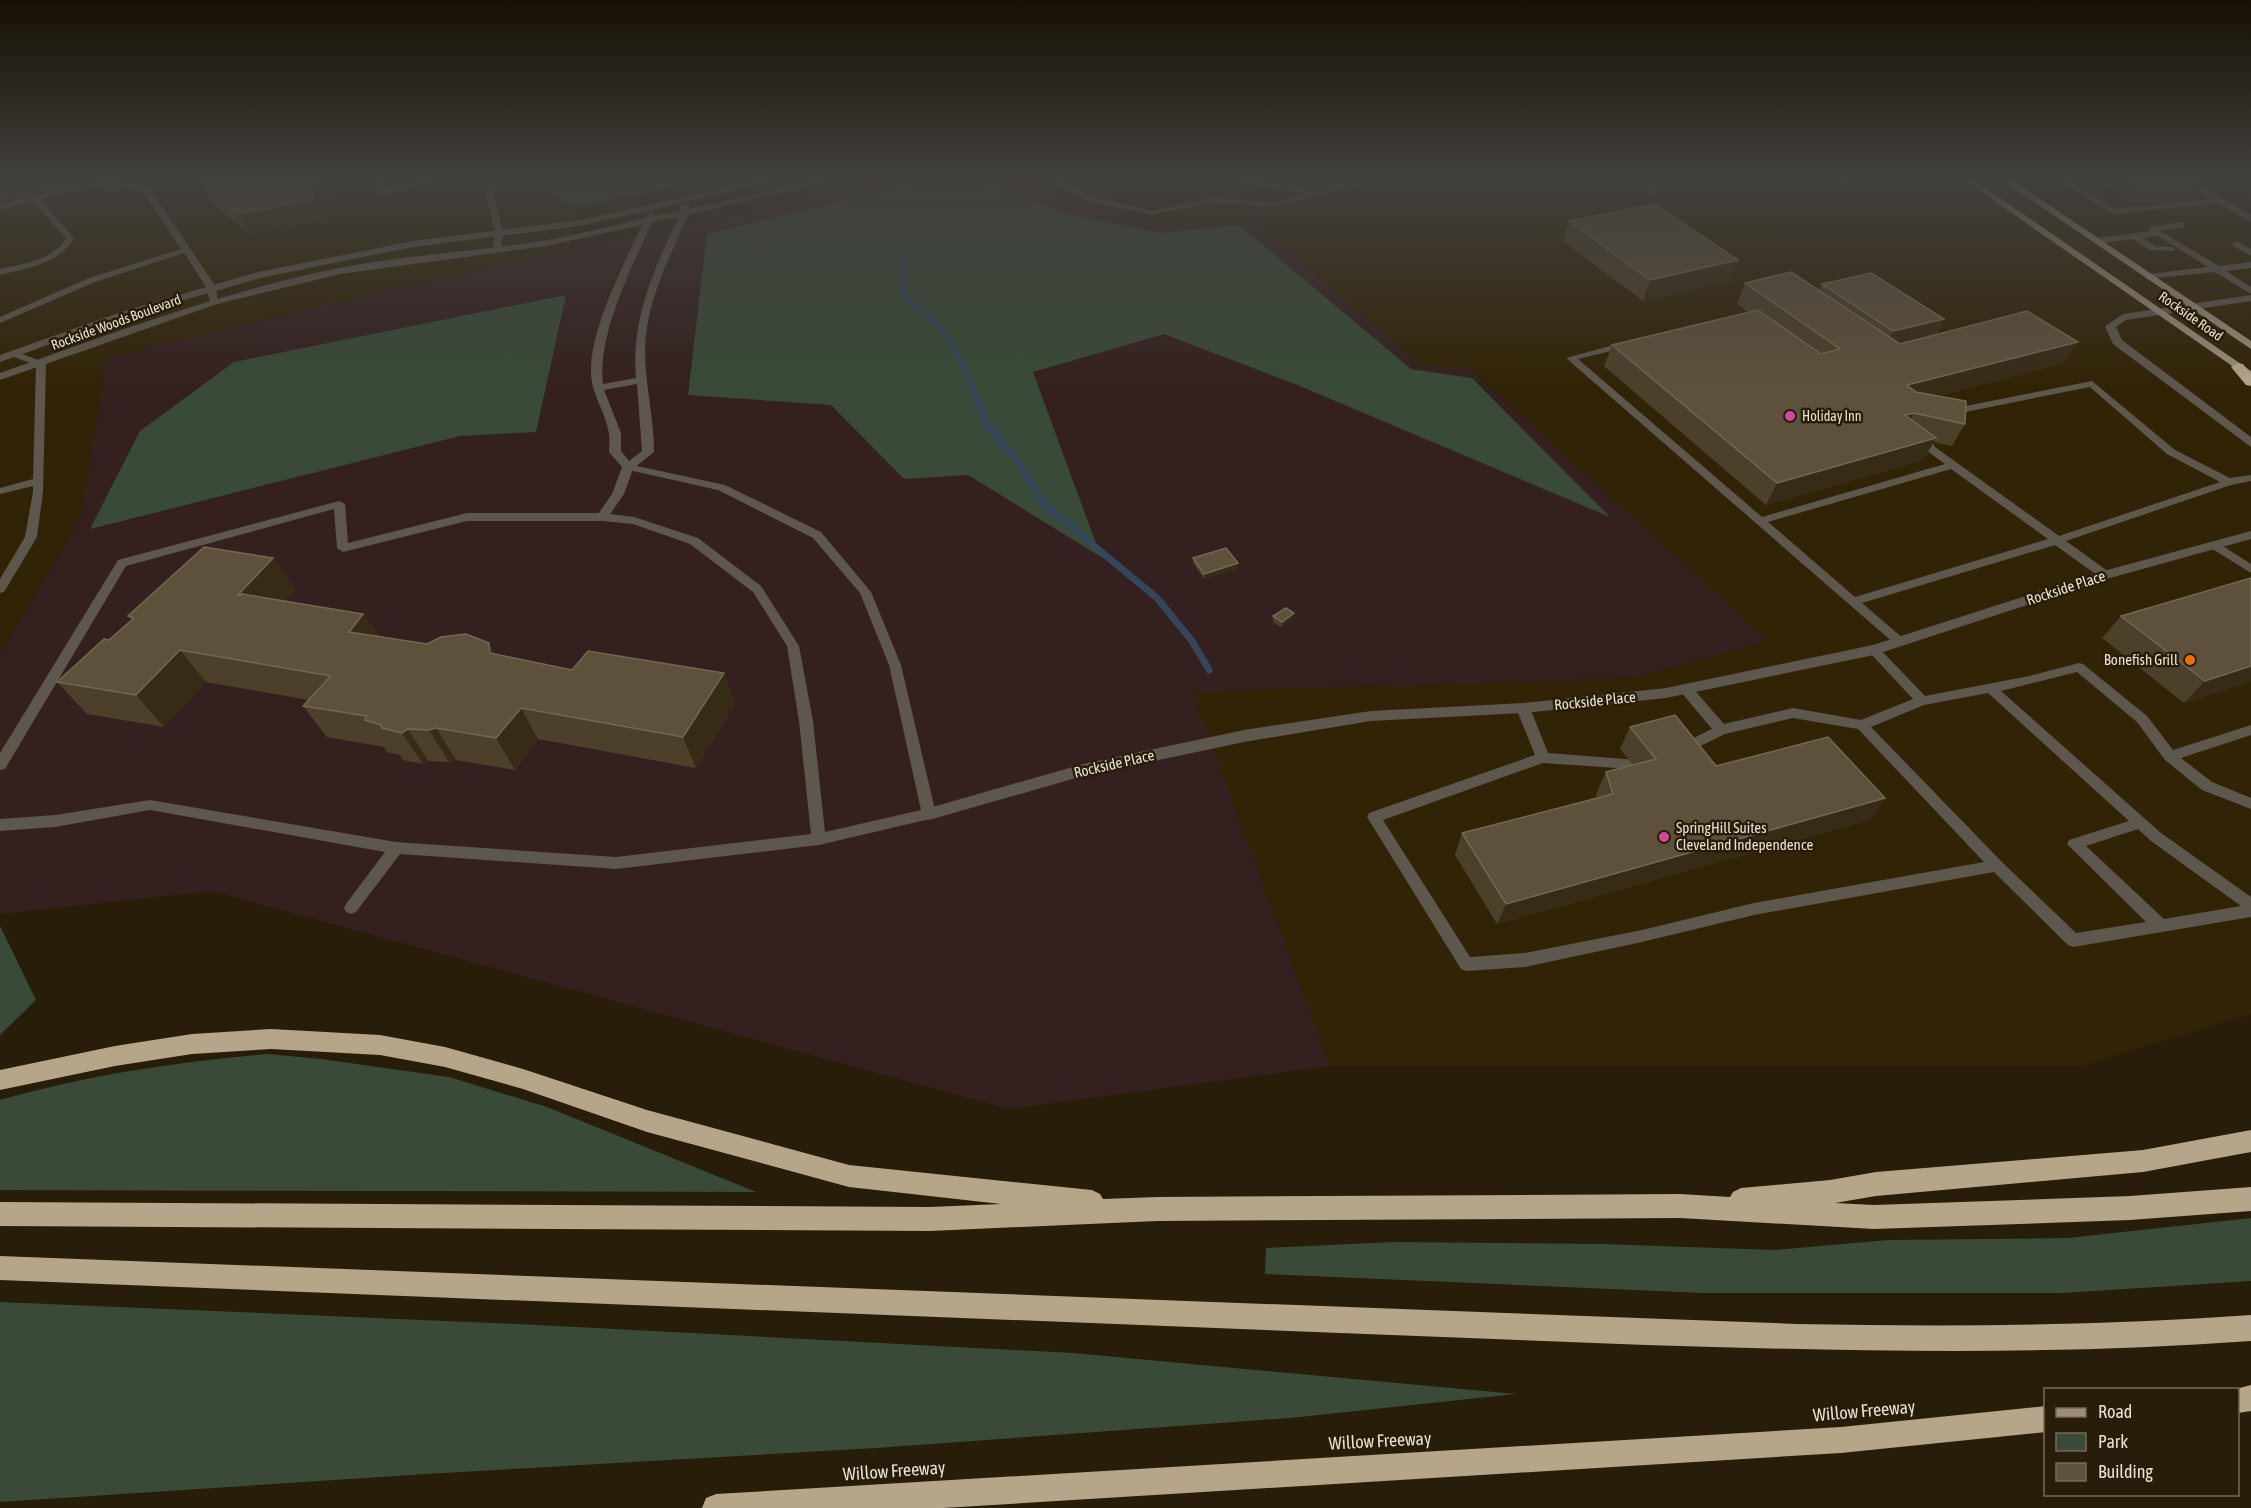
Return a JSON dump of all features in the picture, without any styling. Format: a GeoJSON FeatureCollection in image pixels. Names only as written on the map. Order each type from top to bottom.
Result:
{"type":"FeatureCollection","features":[{"type":"Feature","properties":{"kind":"highway"},"geometry":{"type":"LineString","coordinates":[[2238,367],[2251,382]]}},
{"type":"Feature","properties":{"kind":"highway"},"geometry":{"type":"LineString","coordinates":[[0,1080],[115,1056],[192,1044],[271,1039],[380,1046],[445,1057],[669,1127],[849,1176],[1157,1209]]}},
{"type":"Feature","properties":{"kind":"highway"},"geometry":{"type":"LineString","coordinates":[[1680,1206],[1830,1191],[1876,1184],[2143,1161],[2251,1141]]}},
{"type":"Feature","properties":{"kind":"highway"},"geometry":{"type":"LineString","coordinates":[[0,1214],[930,1219],[1157,1209],[1680,1206],[1874,1217],[2130,1208],[2251,1199]]}},
{"type":"Feature","properties":{"kind":"highway"},"geometry":{"type":"LineString","coordinates":[[0,1268],[1646,1332],[1906,1339],[2073,1337],[2251,1328]]}},
{"type":"Feature","properties":{"kind":"highway","name":"Willow Freeway"},"geometry":{"type":"LineString","coordinates":[[716,1508],[1841,1440],[2044,1419]]}},
{"type":"Feature","properties":{"kind":"main road","name":"Rockside Road"},"geometry":{"type":"LineString","coordinates":[[2066,248],[2251,376]]}},
{"type":"Feature","properties":{"kind":"main road","name":"Rockside Road"},"geometry":{"type":"LineString","coordinates":[[2107,248],[2251,346]]}},
{"type":"Feature","properties":{"kind":"street","name":"Rockside Woods Boulevard"},"geometry":{"type":"LineString","coordinates":[[0,359],[125,314],[211,287],[389,248]]}},
{"type":"Feature","properties":{"kind":"street","name":"Rockside Woods Boulevard"},"geometry":{"type":"LineString","coordinates":[[0,377],[132,329],[215,302],[340,271],[502,248]]}},
{"type":"Feature","properties":{"kind":"street"},"geometry":{"type":"LineString","coordinates":[[628,467],[615,452],[615,433],[598,388],[598,357],[607,319],[635,248]]}},
{"type":"Feature","properties":{"kind":"street"},"geometry":{"type":"LineString","coordinates":[[602,517],[618,494],[628,467],[648,452],[649,426],[641,380],[640,349],[646,305],[670,248]]}},
{"type":"Feature","properties":{"kind":"street"},"geometry":{"type":"LineString","coordinates":[[2251,298],[2122,317],[2110,326],[2117,342],[2251,443]]}},
{"type":"Feature","properties":{"kind":"street"},"geometry":{"type":"LineString","coordinates":[[598,388],[641,380]]}},
{"type":"Feature","properties":{"kind":"street","name":"Rockside Place"},"geometry":{"type":"LineString","coordinates":[[929,814],[1083,770],[1244,736],[1371,717],[1522,708],[1666,693],[1874,650],[2105,575],[2251,535]]}},
{"type":"Feature","properties":{"kind":"lane"},"geometry":{"type":"LineString","coordinates":[[0,272],[53,256],[65,248]]}},
{"type":"Feature","properties":{"kind":"lane"},"geometry":{"type":"LineString","coordinates":[[2150,248],[2171,249]]}},
{"type":"Feature","properties":{"kind":"lane"},"geometry":{"type":"LineString","coordinates":[[2184,248],[2251,291]]}},
{"type":"Feature","properties":{"kind":"lane"},"geometry":{"type":"LineString","coordinates":[[0,320],[92,280],[186,250],[211,287],[215,302]]}},
{"type":"Feature","properties":{"kind":"lane"},"geometry":{"type":"LineString","coordinates":[[2168,267],[2217,269],[2251,266]]}},
{"type":"Feature","properties":{"kind":"lane"},"geometry":{"type":"LineString","coordinates":[[2149,277],[2187,267]]}},
{"type":"Feature","properties":{"kind":"lane"},"geometry":{"type":"LineString","coordinates":[[1636,342],[1571,358],[1900,642]]}},
{"type":"Feature","properties":{"kind":"lane"},"geometry":{"type":"LineString","coordinates":[[0,590],[31,537],[38,481],[41,363],[14,354]]}},
{"type":"Feature","properties":{"kind":"lane"},"geometry":{"type":"LineString","coordinates":[[1938,415],[2092,384],[2171,452],[2229,482]]}},
{"type":"Feature","properties":{"kind":"lane"},"geometry":{"type":"LineString","coordinates":[[1926,440],[1931,449],[2105,575]]}},
{"type":"Feature","properties":{"kind":"lane"},"geometry":{"type":"LineString","coordinates":[[1759,521],[1953,465]]}},
{"type":"Feature","properties":{"kind":"lane"},"geometry":{"type":"LineString","coordinates":[[0,825],[55,821],[150,805],[396,848],[616,862],[819,839],[929,814],[895,665],[865,592],[824,543],[817,536],[721,487],[628,467]]}},
{"type":"Feature","properties":{"kind":"lane"},"geometry":{"type":"LineString","coordinates":[[1852,602],[2058,540],[2229,482],[2251,478]]}},
{"type":"Feature","properties":{"kind":"lane"},"geometry":{"type":"LineString","coordinates":[[0,491],[38,481]]}},
{"type":"Feature","properties":{"kind":"lane"},"geometry":{"type":"LineString","coordinates":[[0,765],[122,563],[339,504],[343,548],[467,517],[602,517],[634,521],[694,541],[757,589],[793,646],[806,721],[819,839]]}},
{"type":"Feature","properties":{"kind":"lane"},"geometry":{"type":"LineString","coordinates":[[2215,545],[2251,569]]}},
{"type":"Feature","properties":{"kind":"lane"},"geometry":{"type":"LineString","coordinates":[[1874,650],[1922,701]]}},
{"type":"Feature","properties":{"kind":"lane"},"geometry":{"type":"LineString","coordinates":[[1676,753],[1721,730],[1793,713],[1862,725],[1922,701],[2028,681],[2079,667],[2142,718],[2170,756],[2207,786],[2251,804]]}},
{"type":"Feature","properties":{"kind":"lane"},"geometry":{"type":"LineString","coordinates":[[1990,688],[2156,837],[2251,904]]}},
{"type":"Feature","properties":{"kind":"lane"},"geometry":{"type":"LineString","coordinates":[[1686,689],[1721,730]]}},
{"type":"Feature","properties":{"kind":"lane"},"geometry":{"type":"LineString","coordinates":[[1522,708],[1543,758]]}},
{"type":"Feature","properties":{"kind":"lane"},"geometry":{"type":"LineString","coordinates":[[1862,725],[1997,866],[2073,940],[2251,911]]}},
{"type":"Feature","properties":{"kind":"lane"},"geometry":{"type":"LineString","coordinates":[[2170,756],[2251,730]]}},
{"type":"Feature","properties":{"kind":"lane"},"geometry":{"type":"LineString","coordinates":[[1632,764],[1543,758],[1374,817],[1466,964],[1526,960],[1642,936],[1754,909],[1997,866]]}},
{"type":"Feature","properties":{"kind":"lane"},"geometry":{"type":"LineString","coordinates":[[2140,822],[2074,844],[2161,926]]}},
{"type":"Feature","properties":{"kind":"lane"},"geometry":{"type":"LineString","coordinates":[[351,908],[396,848]]}},
{"type":"Feature","properties":{"kind":"shaded area"},"geometry":{"type":"Polygon","coordinates":[[[0,248],[570,248],[570,251],[411,285],[107,358],[80,519],[0,654],[0,248]]]}},
{"type":"Feature","properties":{"kind":"shaded area"},"geometry":{"type":"Polygon","coordinates":[[[580,248],[1286,248],[1421,365],[1469,368],[1768,641],[1633,678],[1192,692],[1330,1066],[1009,1109],[212,891],[0,914],[0,654],[80,519],[107,358],[411,285],[580,248]]]}},
{"type":"Feature","properties":{"kind":"shaded area"},"geometry":{"type":"Polygon","coordinates":[[[1286,248],[2251,248],[2251,1014],[2081,1066],[1330,1066],[1191,692],[1633,678],[1501,399],[1469,368],[1421,365],[1286,248]]]}},
{"type":"Feature","properties":{"kind":"green space"},"geometry":{"type":"Polygon","coordinates":[[[705,248],[1267,248],[1411,369],[1472,378],[1610,517],[1295,384],[1164,334],[1033,372],[1101,557],[968,475],[904,479],[831,405],[688,395],[705,248]]]}},
{"type":"Feature","properties":{"kind":"green space"},"geometry":{"type":"Polygon","coordinates":[[[566,295],[536,432],[460,436],[90,529],[140,431],[234,362],[566,295]]]}},
{"type":"Feature","properties":{"kind":"green space"},"geometry":{"type":"Polygon","coordinates":[[[0,926],[36,1000],[0,1035],[0,926]]]}},
{"type":"Feature","properties":{"kind":"green space"},"geometry":{"type":"Polygon","coordinates":[[[268,1054],[449,1077],[547,1107],[756,1192],[0,1190],[0,1100],[66,1083],[133,1071],[268,1054]]]}},
{"type":"Feature","properties":{"kind":"green space"},"geometry":{"type":"Polygon","coordinates":[[[2251,1218],[2251,1281],[2063,1293],[1703,1293],[1265,1274],[1266,1248],[1394,1242],[1601,1244],[1775,1250],[1888,1240],[2068,1238],[2251,1218]]]}},
{"type":"Feature","properties":{"kind":"green space"},"geometry":{"type":"Polygon","coordinates":[[[0,1302],[518,1324],[1073,1353],[1516,1394],[1290,1418],[876,1448],[0,1502],[0,1302]]]}},
{"type":"Feature","properties":{"kind":"building"},"geometry":{"type":"Polygon","coordinates":[[[1607,248],[1721,248],[1738,260],[1650,280],[1607,248]]]}},
{"type":"Feature","properties":{"kind":"building"},"geometry":{"type":"Polygon","coordinates":[[[1791,272],[1900,344],[2027,311],[2078,342],[1907,385],[1916,392],[1966,401],[1965,424],[1914,413],[1905,415],[1936,438],[1777,483],[1612,345],[1758,310],[1821,354],[1840,349],[1745,283],[1791,272]]]}},
{"type":"Feature","properties":{"kind":"building"},"geometry":{"type":"Polygon","coordinates":[[[1871,273],[1944,319],[1893,331],[1822,284],[1871,273]]]}},
{"type":"Feature","properties":{"kind":"building"},"geometry":{"type":"Polygon","coordinates":[[[204,547],[273,558],[237,596],[242,594],[363,614],[349,632],[427,644],[441,637],[466,634],[489,643],[490,653],[572,670],[588,651],[724,673],[683,737],[521,708],[496,738],[436,728],[408,729],[402,733],[382,728],[381,725],[365,720],[367,716],[303,706],[331,676],[180,650],[136,695],[57,682],[104,639],[109,640],[134,618],[128,616],[204,547]]]}},
{"type":"Feature","properties":{"kind":"building"},"geometry":{"type":"Polygon","coordinates":[[[1226,548],[1238,563],[1204,574],[1193,558],[1226,548]]]}},
{"type":"Feature","properties":{"kind":"building","name":"Bonefish Grill"},"geometry":{"type":"Polygon","coordinates":[[[2251,578],[2251,666],[2205,681],[2121,616],[2251,578]]]}},
{"type":"Feature","properties":{"kind":"building"},"geometry":{"type":"Polygon","coordinates":[[[1286,608],[1294,613],[1282,622],[1273,616],[1286,608]]]}},
{"type":"Feature","properties":{"kind":"building","name":"SpringHill Suites Cleveland Independence"},"geometry":{"type":"Polygon","coordinates":[[[1675,715],[1716,766],[1828,737],[1885,798],[1506,904],[1462,833],[1613,794],[1606,772],[1656,759],[1630,727],[1675,715]]]}},
{"type":"Feature","properties":{"kind":"waterway"},"geometry":{"type":"LineString","coordinates":[[887,250],[906,259],[902,278],[905,298],[920,309],[943,332],[965,370],[978,403]]}},
{"type":"Feature","properties":{"kind":"waterway"},"geometry":{"type":"LineString","coordinates":[[978,402],[986,423],[1017,461],[1046,506],[1157,598],[1192,641],[1209,670]]}},
{"type":"Feature","properties":{"kind":"place","name":"Holiday Inn"},"geometry":{"type":"Point","coordinates":[1790,416]}},
{"type":"Feature","properties":{"kind":"place","name":"Bonefish Grill"},"geometry":{"type":"Point","coordinates":[2190,660]}},
{"type":"Feature","properties":{"kind":"place","name":"SpringHill Suites Cleveland Independence"},"geometry":{"type":"Point","coordinates":[1664,837]}}]}
